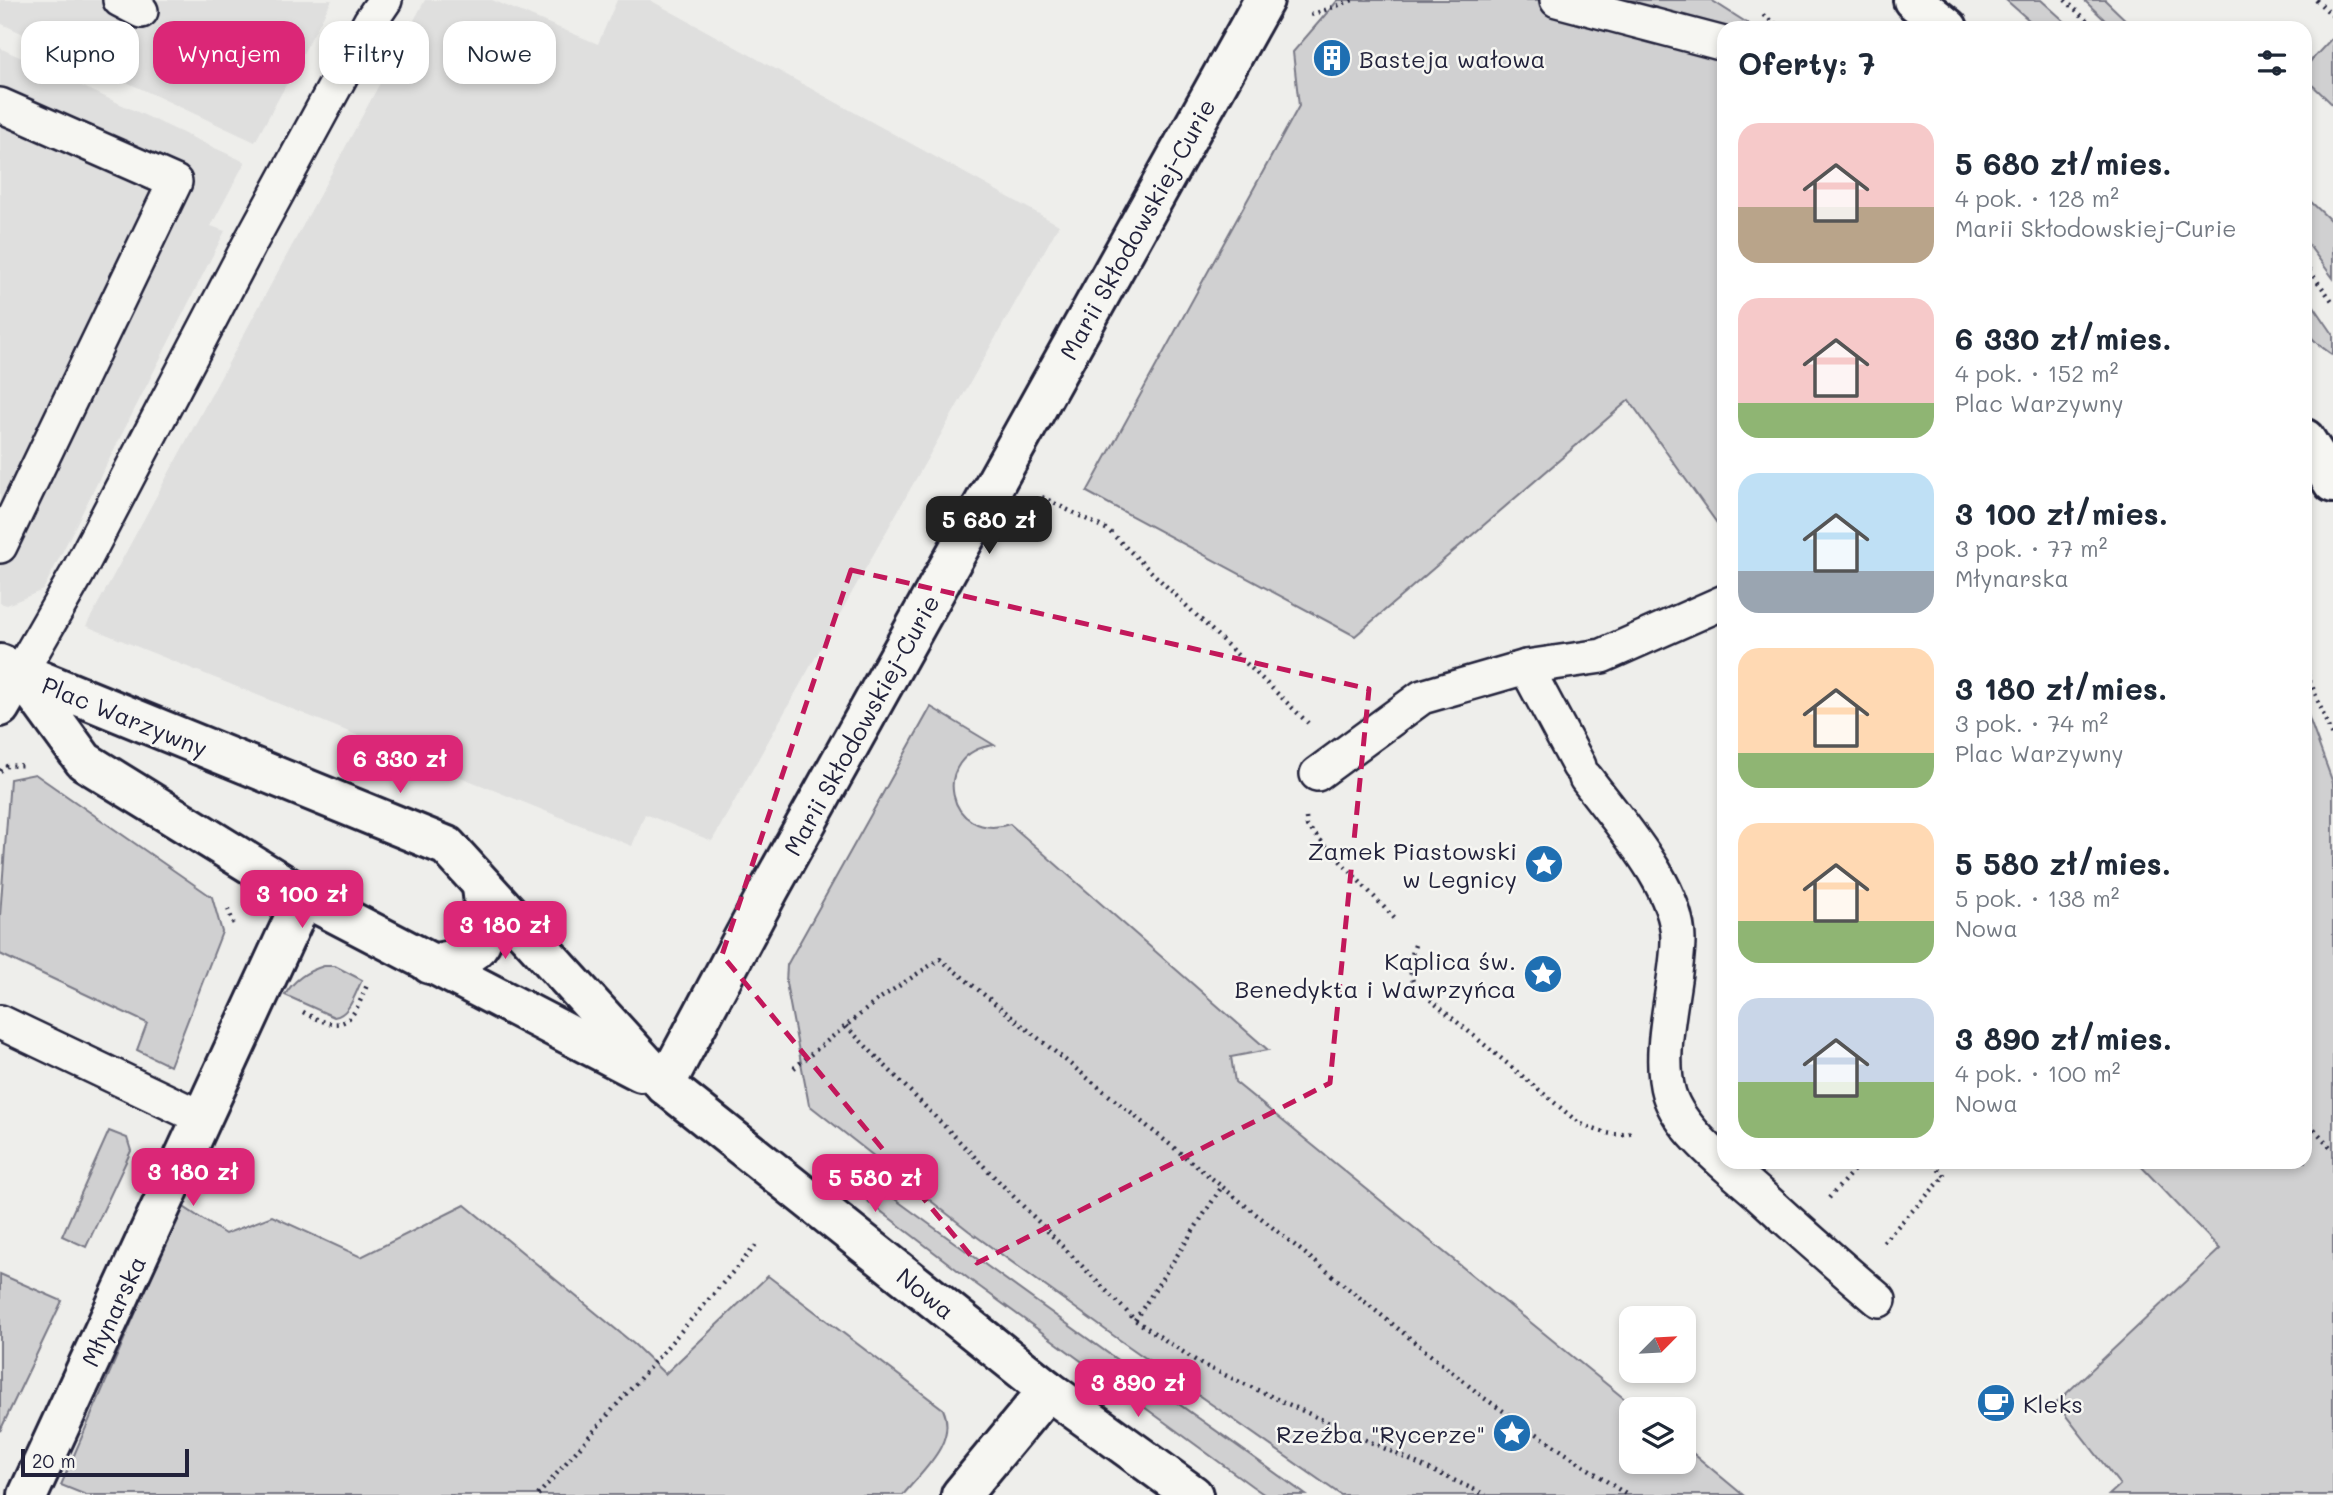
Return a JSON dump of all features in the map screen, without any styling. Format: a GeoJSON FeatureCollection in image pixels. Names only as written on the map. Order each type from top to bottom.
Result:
{"type":"FeatureCollection","features":[{"type":"Feature","properties":{"kind":"street","name":"Marii Skłodowskiej-Curie"},"geometry":{"type":"LineString","coordinates":[[665,1085],[769,890],[1264,0]]}},
{"type":"Feature","properties":{"kind":"street"},"geometry":{"type":"LineString","coordinates":[[1913,0],[1939,21]]}},
{"type":"Feature","properties":{"kind":"street"},"geometry":{"type":"LineString","coordinates":[[2312,450],[2332,483]]}},
{"type":"Feature","properties":{"kind":"street"},"geometry":{"type":"LineString","coordinates":[[0,707],[10,668]]}},
{"type":"Feature","properties":{"kind":"street"},"geometry":{"type":"LineString","coordinates":[[10,668],[84,761],[304,897],[665,1085]]}},
{"type":"Feature","properties":{"kind":"street","name":"Plac Warzywny"},"geometry":{"type":"LineString","coordinates":[[10,668],[447,846],[665,1085]]}},
{"type":"Feature","properties":{"kind":"street"},"geometry":{"type":"LineString","coordinates":[[430,964],[460,959],[481,944],[487,926],[482,887]]}},
{"type":"Feature","properties":{"kind":"street","name":"Młynarska"},"geometry":{"type":"LineString","coordinates":[[28,1495],[304,897]]}},
{"type":"Feature","properties":{"kind":"street","name":"Nowa"},"geometry":{"type":"LineString","coordinates":[[665,1085],[1048,1390],[1193,1495]]}},
{"type":"Feature","properties":{"kind":"street"},"geometry":{"type":"LineString","coordinates":[[961,1495],[1048,1390]]}},
{"type":"Feature","properties":{"kind":"lane","name":"Plac Warzywny"},"geometry":{"type":"LineString","coordinates":[[10,668],[77,574],[250,243],[370,22],[385,0]]}},
{"type":"Feature","properties":{"kind":"lane"},"geometry":{"type":"LineString","coordinates":[[1558,0],[1717,42]]}},
{"type":"Feature","properties":{"kind":"lane"},"geometry":{"type":"LineString","coordinates":[[0,105],[176,182],[0,546]]}},
{"type":"Feature","properties":{"kind":"lane"},"geometry":{"type":"LineString","coordinates":[[1317,774],[1422,697],[1526,667],[1602,656],[1717,605]]}},
{"type":"Feature","properties":{"kind":"lane"},"geometry":{"type":"LineString","coordinates":[[1526,667],[1583,772],[1649,864],[1672,904],[1679,939],[1665,1064],[1669,1094],[1684,1122],[1717,1156]]}},
{"type":"Feature","properties":{"kind":"lane"},"geometry":{"type":"LineString","coordinates":[[0,1022],[202,1118]]}},
{"type":"Feature","properties":{"kind":"lane"},"geometry":{"type":"LineString","coordinates":[[1731,1169],[1880,1300]]}},
{"type":"Feature","properties":{"kind":"path"},"geometry":{"type":"LineString","coordinates":[[1306,17],[1353,0]]}},
{"type":"Feature","properties":{"kind":"path"},"geometry":{"type":"LineString","coordinates":[[2065,0],[2088,21]]}},
{"type":"Feature","properties":{"kind":"path"},"geometry":{"type":"LineString","coordinates":[[2316,0],[2333,16]]}},
{"type":"Feature","properties":{"kind":"path"},"geometry":{"type":"LineString","coordinates":[[2312,274],[2333,302]]}},
{"type":"Feature","properties":{"kind":"path"},"geometry":{"type":"LineString","coordinates":[[1040,496],[1108,530],[1284,700]]}},
{"type":"Feature","properties":{"kind":"path"},"geometry":{"type":"LineString","coordinates":[[2312,686],[2333,739]]}},
{"type":"Feature","properties":{"kind":"path"},"geometry":{"type":"LineString","coordinates":[[1317,774],[1304,800],[1307,826],[1397,921]]}},
{"type":"Feature","properties":{"kind":"path"},"geometry":{"type":"LineString","coordinates":[[1415,946],[1410,959],[1409,975],[1416,988],[1579,1123],[1606,1135],[1629,1134],[1676,1111]]}},
{"type":"Feature","properties":{"kind":"path"},"geometry":{"type":"LineString","coordinates":[[794,1068],[879,999],[940,959],[1484,1398],[1627,1495]]}},
{"type":"Feature","properties":{"kind":"path"},"geometry":{"type":"LineString","coordinates":[[846,1026],[1135,1320],[1201,1364],[1486,1495]]}},
{"type":"Feature","properties":{"kind":"path"},"geometry":{"type":"LineString","coordinates":[[2312,1127],[2333,1150]]}},
{"type":"Feature","properties":{"kind":"path"},"geometry":{"type":"LineString","coordinates":[[1851,1276],[1945,1176],[1938,1169]]}},
{"type":"Feature","properties":{"kind":"path"},"geometry":{"type":"LineString","coordinates":[[1135,1320],[1221,1188]]}},
{"type":"Feature","properties":{"kind":"path"},"geometry":{"type":"LineString","coordinates":[[538,1495],[758,1243]]}},
{"type":"Feature","properties":{"kind":"highlighted area"},"geometry":{"type":"Polygon","coordinates":[[[851,570],[1369,689],[1330,1083],[977,1263],[722,955],[851,570]]]}},
{"type":"Feature","properties":{"kind":"shaded area"},"geometry":{"type":"Polygon","coordinates":[[[0,0],[332,0],[305,50],[305,21],[153,21],[153,84],[286,84],[255,142],[131,84],[139,84],[139,21],[21,21],[21,33],[0,23],[0,0]]]}},
{"type":"Feature","properties":{"kind":"shaded area"},"geometry":{"type":"Polygon","coordinates":[[[425,0],[492,0],[543,21],[443,21],[443,84],[556,84],[556,27],[598,44],[617,0],[650,0],[1059,225],[712,841],[645,814],[632,846],[86,626],[380,84],[429,84],[429,21],[414,21],[425,0]]]}},
{"type":"Feature","properties":{"kind":"shaded area"},"geometry":{"type":"Polygon","coordinates":[[[1338,0],[1711,0],[1744,21],[1717,21],[1717,523],[1629,400],[1355,636],[1087,492],[1299,106],[1293,52],[1338,0]]]}},
{"type":"Feature","properties":{"kind":"shaded area"},"geometry":{"type":"Polygon","coordinates":[[[2006,0],[2041,0],[2064,21],[2030,21],[2006,0]]]}},
{"type":"Feature","properties":{"kind":"shaded area"},"geometry":{"type":"Polygon","coordinates":[[[2084,0],[2105,0],[2127,21],[2106,21],[2084,0]]]}},
{"type":"Feature","properties":{"kind":"shaded area"},"geometry":{"type":"Polygon","coordinates":[[[2333,37],[2333,105],[2312,85],[2312,60],[2333,37]]]}},
{"type":"Feature","properties":{"kind":"shaded area"},"geometry":{"type":"Polygon","coordinates":[[[0,48],[21,58],[21,84],[77,84],[245,162],[211,226],[225,231],[43,590],[7,605],[0,603],[0,48]]]}},
{"type":"Feature","properties":{"kind":"shaded area"},"geometry":{"type":"Polygon","coordinates":[[[2312,203],[2333,223],[2333,278],[2312,250],[2312,203]]]}},
{"type":"Feature","properties":{"kind":"shaded area"},"geometry":{"type":"Polygon","coordinates":[[[2312,303],[2333,334],[2333,355],[2312,338],[2312,303]]]}},
{"type":"Feature","properties":{"kind":"shaded area"},"geometry":{"type":"Polygon","coordinates":[[[931,707],[994,745],[973,752],[960,764],[953,779],[954,795],[960,810],[972,821],[989,827],[1010,824],[1268,1050],[1231,1057],[1235,1082],[1622,1397],[1619,1397],[1619,1474],[1696,1474],[1696,1456],[1743,1495],[1341,1495],[969,1231],[809,1105],[786,983],[787,965],[931,707]]]}},
{"type":"Feature","properties":{"kind":"shaded area"},"geometry":{"type":"Polygon","coordinates":[[[2312,726],[2333,783],[2333,1495],[2109,1495],[2120,1485],[2056,1403],[2220,1249],[2144,1169],[2312,1169],[2312,726]]]}},
{"type":"Feature","properties":{"kind":"shaded area"},"geometry":{"type":"Polygon","coordinates":[[[35,774],[212,897],[222,932],[170,1066],[137,1050],[147,1023],[0,954],[0,916],[10,779],[35,774]]]}},
{"type":"Feature","properties":{"kind":"shaded area"},"geometry":{"type":"Polygon","coordinates":[[[324,966],[335,966],[362,980],[348,1008],[334,1017],[285,995],[292,984],[302,976],[324,966]]]}},
{"type":"Feature","properties":{"kind":"shaded area"},"geometry":{"type":"Polygon","coordinates":[[[109,1131],[127,1138],[131,1151],[86,1247],[62,1236],[109,1131]]]}},
{"type":"Feature","properties":{"kind":"shaded area"},"geometry":{"type":"Polygon","coordinates":[[[862,1175],[1306,1495],[1265,1495],[1252,1486],[969,1279],[852,1189],[862,1175]]]}},
{"type":"Feature","properties":{"kind":"shaded area"},"geometry":{"type":"Polygon","coordinates":[[[465,1205],[635,1345],[665,1374],[768,1276],[943,1409],[946,1433],[942,1444],[928,1466],[903,1495],[86,1495],[61,1485],[182,1206],[225,1234],[272,1216],[361,1257],[465,1205]]]}},
{"type":"Feature","properties":{"kind":"shaded area"},"geometry":{"type":"Polygon","coordinates":[[[0,1274],[62,1301],[0,1431],[0,1274]]]}},
{"type":"Feature","properties":{"kind":"place","name":"Basteja wałowa"},"geometry":{"type":"Point","coordinates":[1332,58]}},
{"type":"Feature","properties":{"kind":"place","name":"Zamek Piastowski w Legnicy"},"geometry":{"type":"Point","coordinates":[1544,864]}},
{"type":"Feature","properties":{"kind":"place","name":"Kaplica św. Benedykta i Wawrzyńca"},"geometry":{"type":"Point","coordinates":[1543,974]}},
{"type":"Feature","properties":{"kind":"place","name":"Kleks"},"geometry":{"type":"Point","coordinates":[1996,1403]}},
{"type":"Feature","properties":{"kind":"place","name":"Rzeźba \"Rycerze\""},"geometry":{"type":"Point","coordinates":[1512,1433]}}]}
